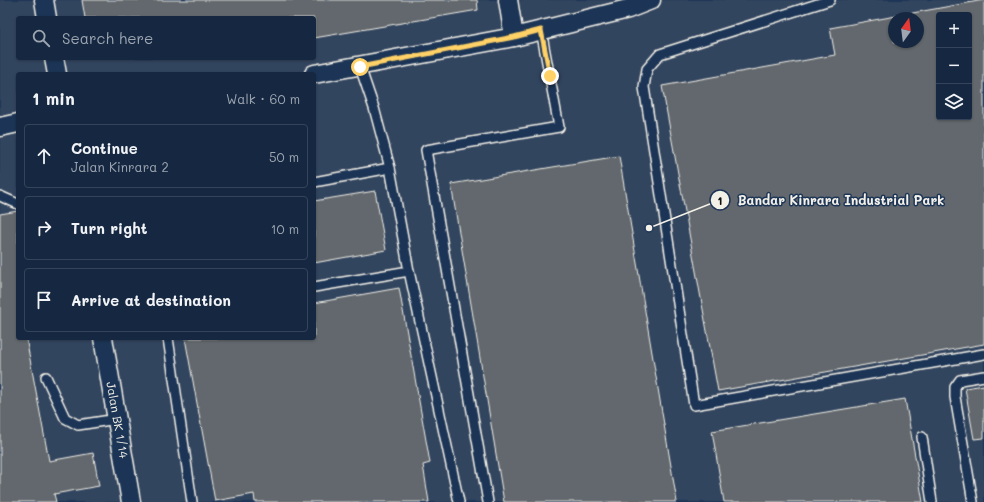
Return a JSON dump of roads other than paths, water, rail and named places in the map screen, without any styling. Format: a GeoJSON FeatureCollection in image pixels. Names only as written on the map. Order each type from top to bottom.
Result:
{"type":"FeatureCollection","features":[{"type":"Feature","properties":{"kind":"street"},"geometry":{"type":"LineString","coordinates":[[44,0],[47,16]]}},
{"type":"Feature","properties":{"kind":"street"},"geometry":{"type":"LineString","coordinates":[[508,0],[514,37]]}},
{"type":"Feature","properties":{"kind":"street"},"geometry":{"type":"LineString","coordinates":[[316,74],[360,67],[514,37],[626,4],[651,0]]}},
{"type":"Feature","properties":{"kind":"street"},"geometry":{"type":"LineString","coordinates":[[54,60],[57,72]]}},
{"type":"Feature","properties":{"kind":"street"},"geometry":{"type":"LineString","coordinates":[[0,127],[16,123]]}},
{"type":"Feature","properties":{"kind":"street","name":"Jalan BK 1/14"},"geometry":{"type":"LineString","coordinates":[[103,340],[131,502]]}},
{"type":"Feature","properties":{"kind":"lane"},"geometry":{"type":"LineString","coordinates":[[830,0],[660,54],[647,69],[644,88],[694,405],[984,354]]}},
{"type":"Feature","properties":{"kind":"lane"},"geometry":{"type":"LineString","coordinates":[[488,502],[426,150],[559,127],[541,30]]}},
{"type":"Feature","properties":{"kind":"lane"},"geometry":{"type":"LineString","coordinates":[[360,67],[374,108],[390,168],[409,271],[459,502]]}},
{"type":"Feature","properties":{"kind":"lane"},"geometry":{"type":"LineString","coordinates":[[316,182],[390,168]]}},
{"type":"Feature","properties":{"kind":"lane"},"geometry":{"type":"LineString","coordinates":[[0,196],[16,203]]}},
{"type":"Feature","properties":{"kind":"lane"},"geometry":{"type":"LineString","coordinates":[[316,287],[409,271]]}},
{"type":"Feature","properties":{"kind":"lane"},"geometry":{"type":"LineString","coordinates":[[168,340],[192,502]]}},
{"type":"Feature","properties":{"kind":"lane"},"geometry":{"type":"LineString","coordinates":[[973,502],[955,397],[955,387],[960,380],[984,376]]}},
{"type":"Feature","properties":{"kind":"lane"},"geometry":{"type":"LineString","coordinates":[[46,377],[65,418],[78,425],[117,419]]}},
{"type":"Feature","properties":{"kind":"lane"},"geometry":{"type":"LineString","coordinates":[[922,437],[932,502]]}},
{"type":"Feature","properties":{"kind":"place","name":"Bandar Kinrara Industrial Park"},"geometry":{"type":"Point","coordinates":[649,228]}}]}
